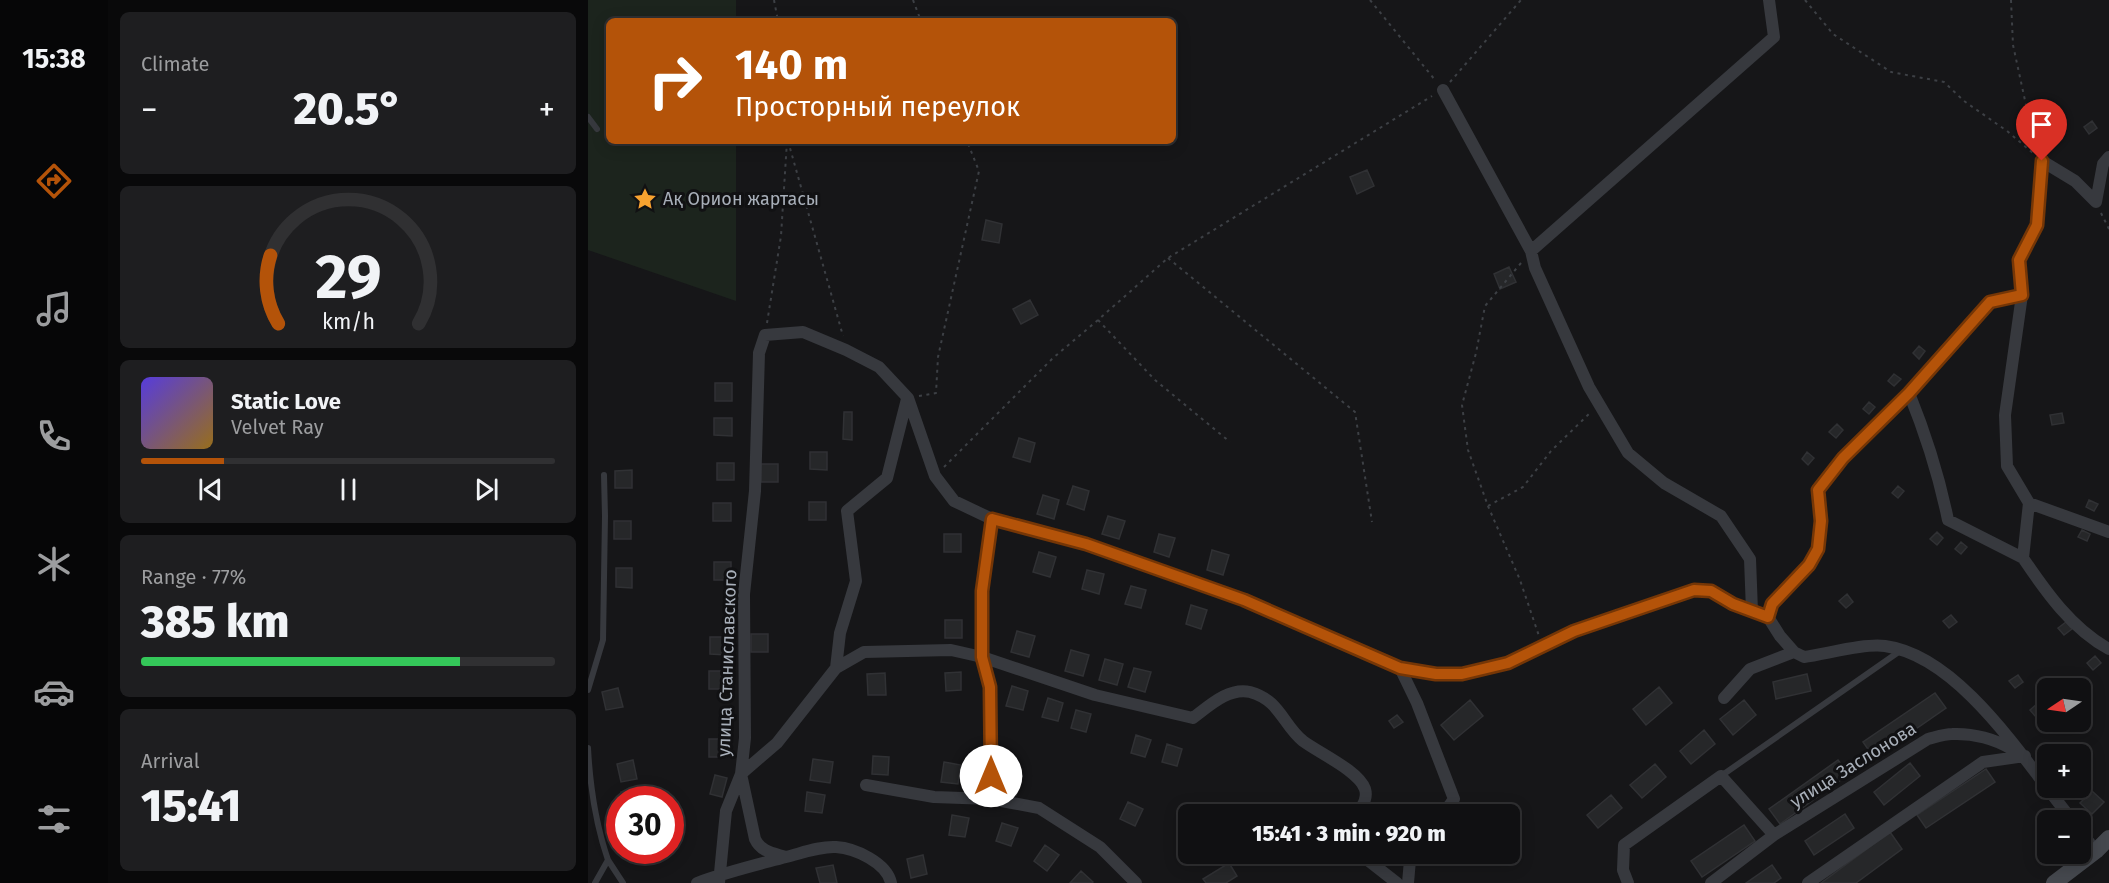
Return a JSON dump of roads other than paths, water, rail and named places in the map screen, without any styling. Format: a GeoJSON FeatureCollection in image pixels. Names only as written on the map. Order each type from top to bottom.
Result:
{"type":"FeatureCollection","features":[{"type":"Feature","properties":{"kind":"main road"},"geometry":{"type":"LineString","coordinates":[[2054,883],[2097,851],[2109,838]]}},
{"type":"Feature","properties":{"kind":"street"},"geometry":{"type":"LineString","coordinates":[[1531,251],[1774,37],[1769,0]]}},
{"type":"Feature","properties":{"kind":"street"},"geometry":{"type":"LineString","coordinates":[[1443,90],[1531,251],[1535,268],[1554,314],[1588,387],[1628,453],[1664,483],[1721,516],[1750,559],[1752,611]]}},
{"type":"Feature","properties":{"kind":"street"},"geometry":{"type":"LineString","coordinates":[[2023,558],[2029,503],[2007,466],[2005,415],[2022,295],[2019,260],[2037,225],[2042,161],[2075,182],[2096,202],[2103,164],[2109,157]]}},
{"type":"Feature","properties":{"kind":"street"},"geometry":{"type":"LineString","coordinates":[[1768,617],[1772,604],[1809,565],[1818,549],[1821,521],[1818,490],[1843,458],[1909,393],[1990,302],[2022,295]]}},
{"type":"Feature","properties":{"kind":"street","name":"улица Станиславского"},"geometry":{"type":"LineString","coordinates":[[719,879],[726,812],[741,774],[744,738],[744,594],[755,491],[759,353],[765,335],[803,332],[846,350],[879,367],[908,398]]}},
{"type":"Feature","properties":{"kind":"street"},"geometry":{"type":"LineString","coordinates":[[1909,393],[1929,445],[1940,482],[1947,520],[2023,558],[2054,602],[2097,642],[2109,649]]}},
{"type":"Feature","properties":{"kind":"street"},"geometry":{"type":"LineString","coordinates":[[836,668],[840,633],[856,581],[847,511],[887,478],[908,398]]}},
{"type":"Feature","properties":{"kind":"street"},"geometry":{"type":"LineString","coordinates":[[908,398],[935,476],[954,501],[992,519],[1086,544],[1244,600],[1400,668],[1436,674],[1462,674],[1508,663],[1574,631],[1694,590],[1711,591],[1733,604],[1768,617],[1794,652],[1804,657],[1877,646],[1902,649],[1952,678],[2025,756],[2065,810]]}},
{"type":"Feature","properties":{"kind":"street"},"geometry":{"type":"LineString","coordinates":[[2029,503],[2109,532]]}},
{"type":"Feature","properties":{"kind":"street"},"geometry":{"type":"LineString","coordinates":[[991,799],[990,687],[982,657],[982,591],[992,519]]}},
{"type":"Feature","properties":{"kind":"street"},"geometry":{"type":"LineString","coordinates":[[786,857],[763,850],[755,839],[741,774],[777,743],[836,668],[864,652],[951,650],[982,657],[1095,695],[1193,718],[1221,697],[1249,692],[1265,698],[1278,708],[1300,739],[1343,767],[1364,788],[1366,800],[1363,804]]}},
{"type":"Feature","properties":{"kind":"street"},"geometry":{"type":"LineString","coordinates":[[1724,698],[1750,669],[1794,652]]}},
{"type":"Feature","properties":{"kind":"street"},"geometry":{"type":"LineString","coordinates":[[1400,668],[1417,703],[1454,799],[1450,804]]}},
{"type":"Feature","properties":{"kind":"street","name":"улица Заслонова"},"geometry":{"type":"LineString","coordinates":[[1711,883],[1774,835],[1928,739],[1952,734],[1975,736],[2000,742],[2025,756]]}},
{"type":"Feature","properties":{"kind":"street"},"geometry":{"type":"LineString","coordinates":[[1808,883],[1983,762],[2025,756]]}},
{"type":"Feature","properties":{"kind":"street"},"geometry":{"type":"LineString","coordinates":[[1628,883],[1623,870],[1624,845],[1721,776],[1774,835]]}},
{"type":"Feature","properties":{"kind":"street"},"geometry":{"type":"LineString","coordinates":[[866,785],[934,797],[991,799],[1039,808],[1100,847],[1136,883]]}},
{"type":"Feature","properties":{"kind":"street"},"geometry":{"type":"LineString","coordinates":[[2091,844],[2097,851]]}},
{"type":"Feature","properties":{"kind":"street"},"geometry":{"type":"LineString","coordinates":[[697,883],[719,879],[786,857],[837,847],[869,856],[890,880]]}},
{"type":"Feature","properties":{"kind":"street"},"geometry":{"type":"LineString","coordinates":[[1372,864],[1396,883]]}},
{"type":"Feature","properties":{"kind":"street"},"geometry":{"type":"LineString","coordinates":[[1408,883],[1410,864]]}},
{"type":"Feature","properties":{"kind":"lane"},"geometry":{"type":"LineString","coordinates":[[588,117],[597,129]]}},
{"type":"Feature","properties":{"kind":"lane"},"geometry":{"type":"LineString","coordinates":[[588,690],[603,640],[604,475]]}},
{"type":"Feature","properties":{"kind":"lane"},"geometry":{"type":"LineString","coordinates":[[1721,776],[1902,649]]}},
{"type":"Feature","properties":{"kind":"lane"},"geometry":{"type":"LineString","coordinates":[[588,748],[597,816],[606,853]]}},
{"type":"Feature","properties":{"kind":"lane"},"geometry":{"type":"LineString","coordinates":[[595,883],[606,864]]}},
{"type":"Feature","properties":{"kind":"lane"},"geometry":{"type":"LineString","coordinates":[[611,864],[623,883]]}},
{"type":"Feature","properties":{"kind":"place","name":"Ақ Орион жартасы"},"geometry":{"type":"Point","coordinates":[645,199]}}]}
